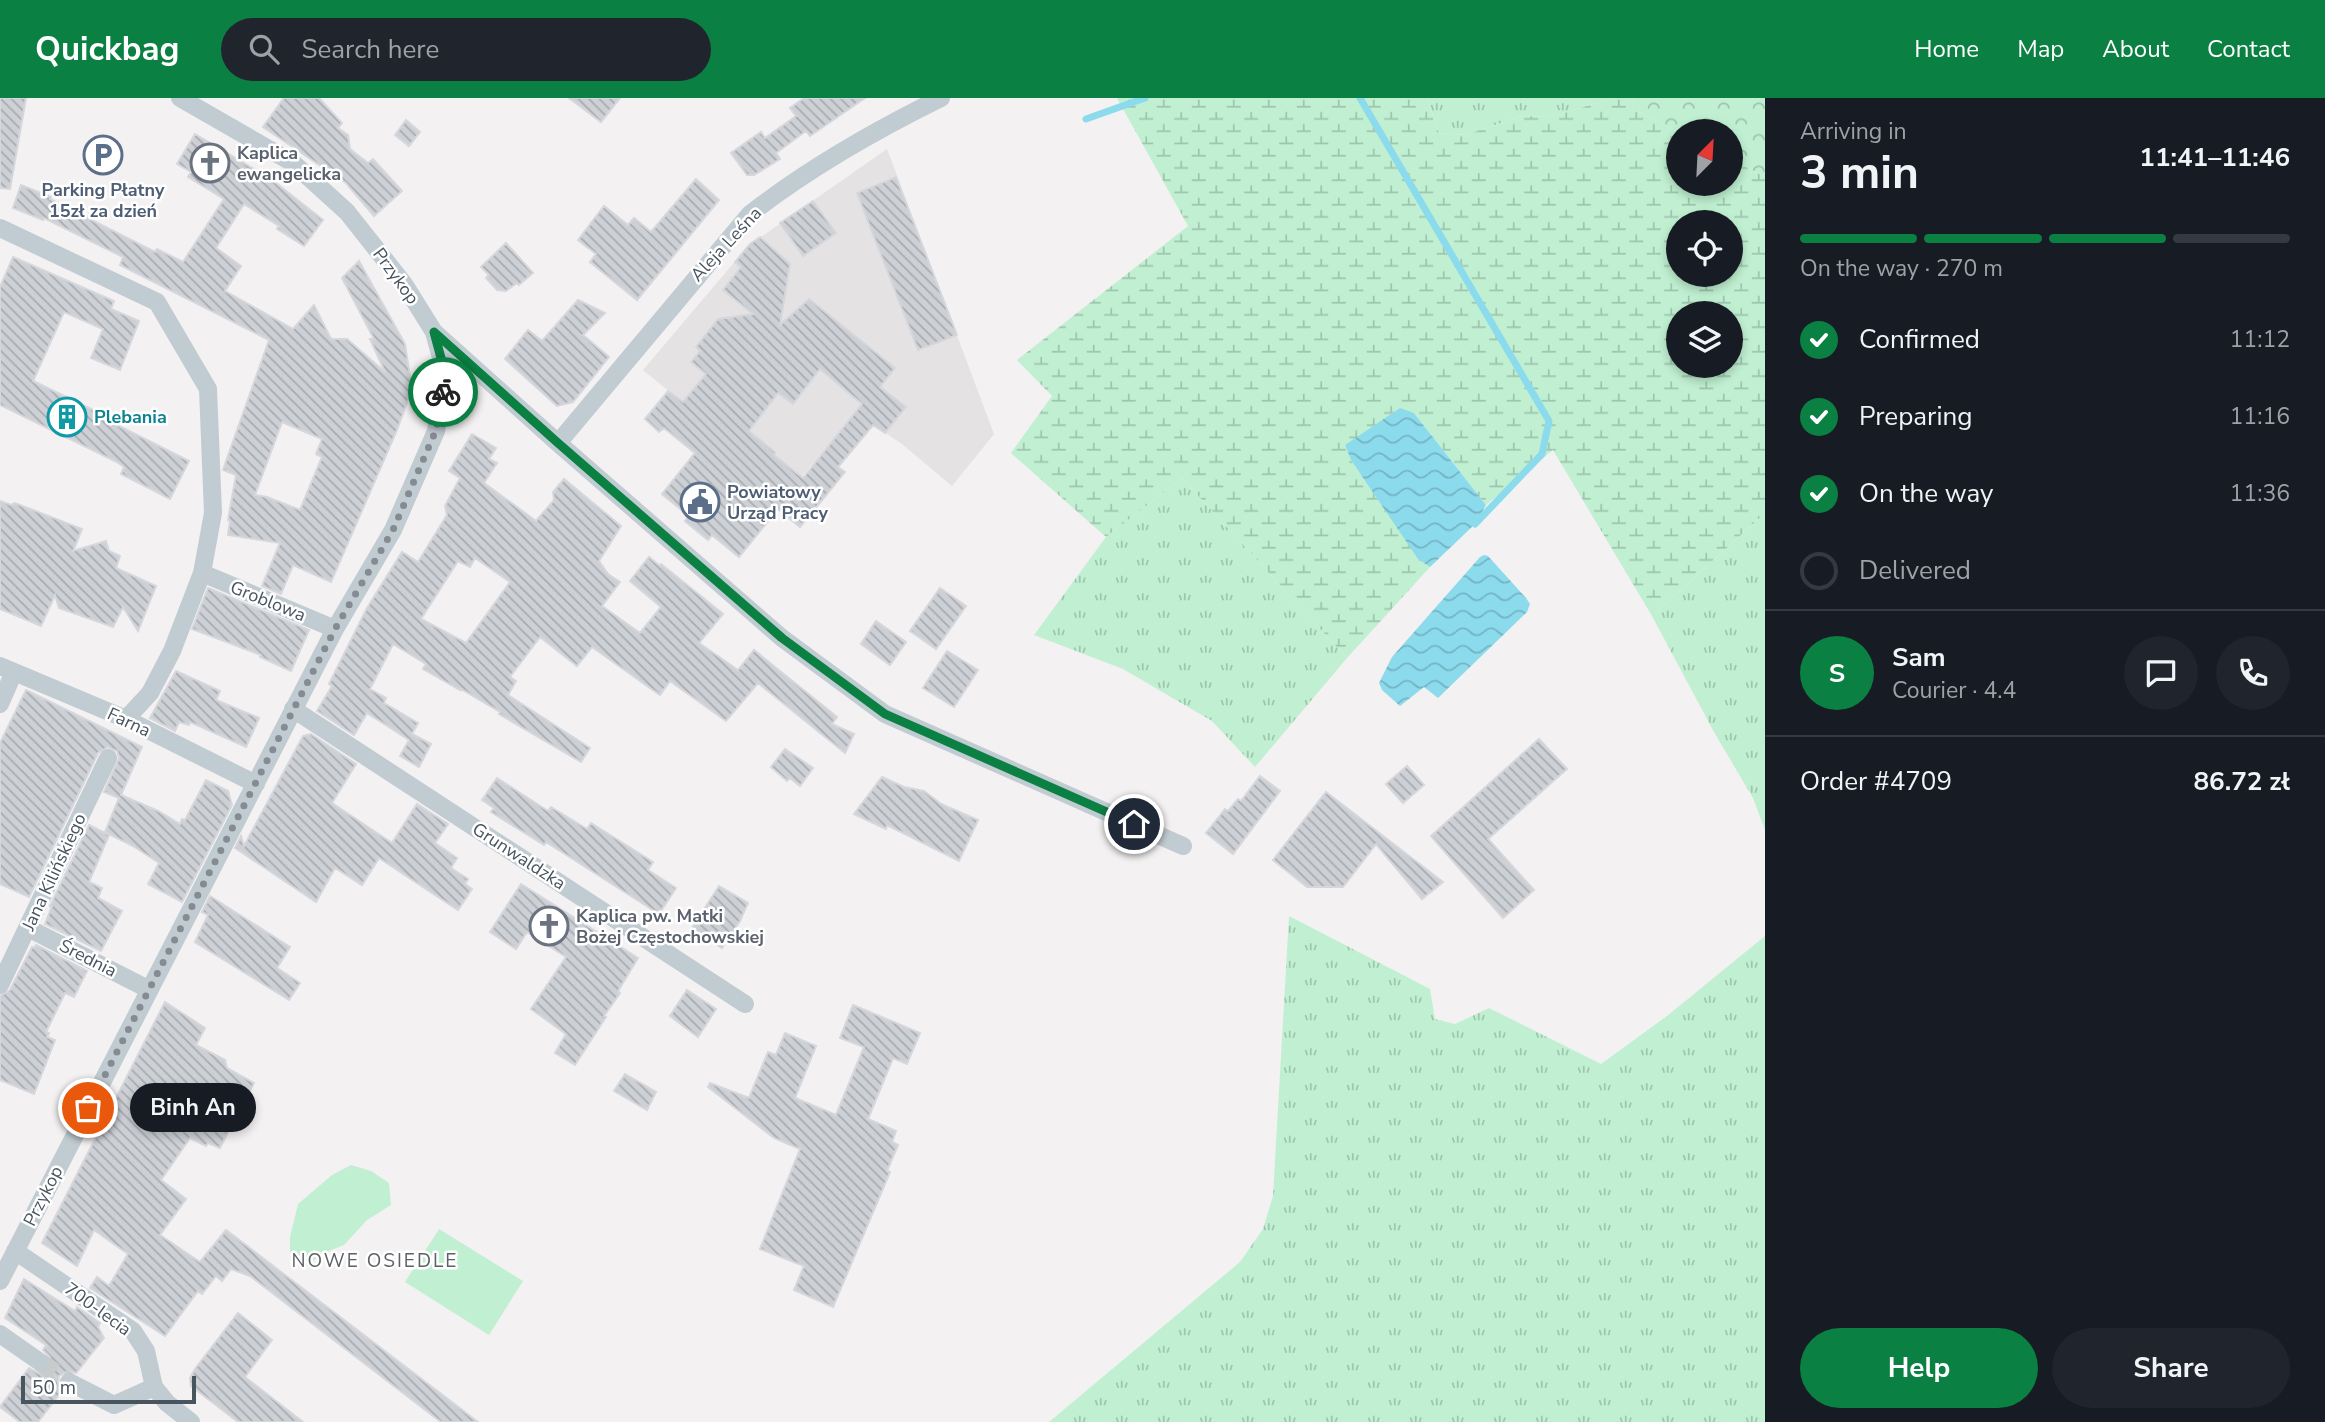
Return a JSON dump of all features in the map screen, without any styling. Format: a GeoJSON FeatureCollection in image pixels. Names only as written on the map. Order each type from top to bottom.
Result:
{"type":"FeatureCollection","features":[{"type":"Feature","properties":{"kind":"street","name":"Przykop"},"geometry":{"type":"LineString","coordinates":[[1,1278],[293,709],[335,629],[393,530],[436,430],[444,384],[434,332],[404,284],[347,212],[293,163],[180,98]]}},
{"type":"Feature","properties":{"kind":"street","name":"Aleja Leśna"},"geometry":{"type":"LineString","coordinates":[[558,443],[750,214],[784,188],[898,119],[940,98]]}},
{"type":"Feature","properties":{"kind":"street"},"geometry":{"type":"LineString","coordinates":[[0,228],[157,303],[208,389],[213,513],[202,573],[172,650],[150,693],[126,719]]}},
{"type":"Feature","properties":{"kind":"street"},"geometry":{"type":"LineString","coordinates":[[434,332],[782,638],[885,714],[1183,846]]}},
{"type":"Feature","properties":{"kind":"street","name":"Groblowa"},"geometry":{"type":"LineString","coordinates":[[202,573],[335,629]]}},
{"type":"Feature","properties":{"kind":"street"},"geometry":{"type":"LineString","coordinates":[[0,704],[7,669]]}},
{"type":"Feature","properties":{"kind":"street","name":"Farna"},"geometry":{"type":"LineString","coordinates":[[7,669],[126,719],[256,784]]}},
{"type":"Feature","properties":{"kind":"street","name":"Grunwaldzka"},"geometry":{"type":"LineString","coordinates":[[293,709],[745,1003]]}},
{"type":"Feature","properties":{"kind":"street","name":"Jana Kilińskiego"},"geometry":{"type":"LineString","coordinates":[[0,985],[108,758]]}},
{"type":"Feature","properties":{"kind":"street","name":"Średnia"},"geometry":{"type":"LineString","coordinates":[[29,928],[148,989]]}},
{"type":"Feature","properties":{"kind":"street","name":"700-lecia"},"geometry":{"type":"LineString","coordinates":[[15,1251],[133,1331],[146,1351],[154,1387]]}},
{"type":"Feature","properties":{"kind":"street"},"geometry":{"type":"LineString","coordinates":[[0,1334],[40,1362]]}},
{"type":"Feature","properties":{"kind":"street"},"geometry":{"type":"LineString","coordinates":[[69,1382],[114,1405],[154,1387],[167,1403],[191,1422]]}},
{"type":"Feature","properties":{"kind":"shaded area"},"geometry":{"type":"Polygon","coordinates":[[[887,149],[994,434],[952,486],[902,444],[873,425],[846,458],[829,445],[790,490],[643,370],[748,246],[887,149]]]}},
{"type":"Feature","properties":{"kind":"green space"},"geometry":{"type":"Polygon","coordinates":[[[1117,98],[1427,98],[1439,133],[1465,135],[1522,116],[1552,117],[1612,98],[1634,98],[1633,109],[1666,126],[1666,196],[1743,196],[1743,165],[1765,177],[1765,513],[1652,616],[1553,450],[1486,505],[1414,413],[1345,445],[1351,460],[1418,558],[1430,567],[1347,658],[1182,478],[1106,537],[1011,453],[1052,396],[1017,360],[1188,226],[1117,98]]]}},
{"type":"Feature","properties":{"kind":"green space"},"geometry":{"type":"Polygon","coordinates":[[[1427,98],[1612,98],[1552,117],[1522,116],[1465,135],[1439,133],[1427,98]]]}},
{"type":"Feature","properties":{"kind":"green space"},"geometry":{"type":"Polygon","coordinates":[[[1634,98],[1765,98],[1765,177],[1743,165],[1743,119],[1666,119],[1666,126],[1633,109],[1634,98]]]}},
{"type":"Feature","properties":{"kind":"green space"},"geometry":{"type":"Polygon","coordinates":[[[1182,478],[1347,658],[1255,767],[1212,721],[1123,669],[1034,635],[1106,537],[1182,478]]]}},
{"type":"Feature","properties":{"kind":"green space"},"geometry":{"type":"Polygon","coordinates":[[[1765,513],[1765,830],[1753,798],[1652,616],[1765,513]]]}},
{"type":"Feature","properties":{"kind":"green space"},"geometry":{"type":"Polygon","coordinates":[[[1289,916],[1430,989],[1435,1019],[1455,1024],[1489,1008],[1601,1064],[1667,1016],[1765,936],[1765,1422],[1049,1422],[1240,1262],[1263,1229],[1273,1196],[1289,916]]]}},
{"type":"Feature","properties":{"kind":"green space"},"geometry":{"type":"Polygon","coordinates":[[[351,1165],[371,1171],[389,1183],[391,1205],[367,1220],[344,1245],[321,1254],[305,1268],[290,1252],[290,1237],[298,1204],[332,1175],[351,1165]]]}},
{"type":"Feature","properties":{"kind":"green space"},"geometry":{"type":"Polygon","coordinates":[[[439,1229],[523,1281],[489,1335],[405,1282],[439,1229]]]}},
{"type":"Feature","properties":{"kind":"water"},"geometry":{"type":"Polygon","coordinates":[[[1400,408],[1414,413],[1486,505],[1475,524],[1430,567],[1418,559],[1351,460],[1345,445],[1400,408]]]}},
{"type":"Feature","properties":{"kind":"water"},"geometry":{"type":"Polygon","coordinates":[[[1484,555],[1488,556],[1526,598],[1530,604],[1527,612],[1438,698],[1424,687],[1400,706],[1382,690],[1379,683],[1392,657],[1484,555]]]}},
{"type":"Feature","properties":{"kind":"building"},"geometry":{"type":"Polygon","coordinates":[[[0,98],[26,98],[10,189],[0,188],[0,98]]]}},
{"type":"Feature","properties":{"kind":"building"},"geometry":{"type":"Polygon","coordinates":[[[284,98],[319,98],[342,123],[338,128],[348,135],[350,149],[368,163],[373,159],[402,191],[374,216],[346,183],[263,127],[284,98]]]}},
{"type":"Feature","properties":{"kind":"building"},"geometry":{"type":"Polygon","coordinates":[[[569,98],[620,98],[601,122],[569,98]]]}},
{"type":"Feature","properties":{"kind":"building"},"geometry":{"type":"Polygon","coordinates":[[[804,98],[865,98],[810,136],[806,131],[776,153],[780,159],[754,175],[747,175],[731,153],[761,132],[765,138],[796,116],[790,108],[804,98]]]}},
{"type":"Feature","properties":{"kind":"building"},"geometry":{"type":"Polygon","coordinates":[[[406,120],[420,132],[409,146],[395,135],[406,120]]]}},
{"type":"Feature","properties":{"kind":"building"},"geometry":{"type":"Polygon","coordinates":[[[195,134],[271,179],[323,220],[304,246],[244,204],[216,248],[241,266],[225,291],[293,329],[314,305],[331,339],[347,339],[385,372],[370,339],[374,339],[342,278],[359,261],[405,344],[412,389],[331,582],[293,565],[281,594],[262,586],[280,543],[228,535],[236,475],[223,470],[269,340],[120,265],[123,257],[44,218],[43,220],[13,208],[21,185],[51,197],[50,199],[155,252],[157,249],[183,262],[224,199],[188,177],[191,172],[177,164],[195,134]],[[282,422],[255,495],[300,510],[322,457],[316,454],[322,439],[282,422]]]}},
{"type":"Feature","properties":{"kind":"building"},"geometry":{"type":"Polygon","coordinates":[[[896,177],[957,335],[918,350],[857,193],[896,177]]]}},
{"type":"Feature","properties":{"kind":"building"},"geometry":{"type":"Polygon","coordinates":[[[696,179],[719,200],[637,300],[590,262],[596,254],[578,240],[604,206],[628,225],[634,218],[651,232],[696,179]]]}},
{"type":"Feature","properties":{"kind":"building"},"geometry":{"type":"Polygon","coordinates":[[[813,201],[836,233],[803,256],[780,223],[813,201]]]}},
{"type":"Feature","properties":{"kind":"building"},"geometry":{"type":"Polygon","coordinates":[[[760,237],[790,264],[780,325],[809,299],[895,368],[880,387],[906,407],[885,433],[873,425],[838,467],[845,472],[800,527],[778,509],[739,557],[712,535],[708,540],[685,521],[689,516],[662,494],[695,453],[664,428],[659,432],[645,419],[668,391],[683,402],[706,374],[691,362],[700,351],[696,347],[718,319],[753,314],[723,290],[741,267],[735,262],[750,244],[760,237]],[[820,369],[793,404],[778,393],[749,431],[803,478],[862,404],[820,369]]]}},
{"type":"Feature","properties":{"kind":"building"},"geometry":{"type":"Polygon","coordinates":[[[506,243],[533,273],[519,285],[517,283],[506,291],[497,290],[486,278],[489,275],[481,267],[506,243]]]}},
{"type":"Feature","properties":{"kind":"building"},"geometry":{"type":"Polygon","coordinates":[[[13,257],[114,301],[111,309],[139,321],[120,370],[91,358],[103,329],[64,312],[33,381],[112,419],[111,422],[189,461],[170,499],[121,474],[124,467],[117,462],[0,405],[0,287],[13,257]]]}},
{"type":"Feature","properties":{"kind":"building"},"geometry":{"type":"Polygon","coordinates":[[[578,300],[605,313],[583,335],[609,357],[573,402],[557,406],[505,359],[528,330],[542,341],[578,300]]]}},
{"type":"Feature","properties":{"kind":"building"},"geometry":{"type":"Polygon","coordinates":[[[472,434],[496,448],[489,459],[497,463],[484,483],[536,521],[554,500],[553,492],[564,479],[621,526],[599,561],[608,574],[620,582],[602,606],[640,633],[661,607],[630,581],[649,557],[660,566],[661,564],[723,614],[699,643],[738,670],[754,650],[837,717],[832,724],[854,734],[845,753],[758,683],[726,721],[670,681],[660,695],[592,647],[577,666],[540,637],[510,677],[516,681],[508,695],[590,748],[581,762],[423,669],[426,664],[393,644],[370,689],[386,698],[384,703],[418,723],[412,734],[431,744],[419,767],[400,756],[409,740],[367,713],[354,735],[317,711],[332,686],[329,684],[367,608],[402,552],[418,562],[447,515],[445,506],[460,478],[449,471],[472,434]],[[475,558],[470,567],[458,561],[421,619],[466,643],[510,582],[475,558]]]}},
{"type":"Feature","properties":{"kind":"building"},"geometry":{"type":"Polygon","coordinates":[[[0,501],[11,505],[15,503],[82,529],[73,551],[106,541],[109,551],[120,556],[116,568],[156,586],[138,631],[123,607],[113,627],[59,608],[55,595],[41,626],[0,609],[0,501]]]}},
{"type":"Feature","properties":{"kind":"building"},"geometry":{"type":"Polygon","coordinates":[[[208,588],[309,630],[291,671],[260,657],[261,655],[192,629],[208,588]]]}},
{"type":"Feature","properties":{"kind":"building"},"geometry":{"type":"Polygon","coordinates":[[[940,588],[966,606],[936,649],[910,631],[940,588]]]}},
{"type":"Feature","properties":{"kind":"building"},"geometry":{"type":"Polygon","coordinates":[[[876,621],[906,642],[890,665],[861,644],[876,621]]]}},
{"type":"Feature","properties":{"kind":"building"},"geometry":{"type":"Polygon","coordinates":[[[947,651],[978,670],[954,707],[923,688],[947,651]]]}},
{"type":"Feature","properties":{"kind":"building"},"geometry":{"type":"Polygon","coordinates":[[[176,671],[220,691],[216,700],[259,718],[246,747],[190,722],[189,725],[179,722],[175,731],[150,718],[176,671]]]}},
{"type":"Feature","properties":{"kind":"building"},"geometry":{"type":"Polygon","coordinates":[[[26,690],[142,747],[121,795],[180,824],[182,819],[185,820],[206,780],[228,791],[232,805],[182,902],[148,884],[159,863],[105,832],[119,798],[104,792],[119,758],[117,751],[108,747],[98,753],[29,897],[0,884],[0,743],[26,690]]]}},
{"type":"Feature","properties":{"kind":"building"},"geometry":{"type":"Polygon","coordinates":[[[311,734],[356,764],[332,803],[392,843],[417,804],[448,824],[435,843],[457,858],[451,868],[468,879],[465,884],[472,889],[458,910],[379,858],[362,885],[335,868],[316,902],[235,848],[241,836],[244,846],[303,736],[311,734]]]}},
{"type":"Feature","properties":{"kind":"building"},"geometry":{"type":"Polygon","coordinates":[[[1539,739],[1567,769],[1488,839],[1534,890],[1503,918],[1431,836],[1539,739]]]}},
{"type":"Feature","properties":{"kind":"building"},"geometry":{"type":"Polygon","coordinates":[[[785,749],[813,768],[800,786],[790,778],[787,781],[771,767],[785,749]]]}},
{"type":"Feature","properties":{"kind":"building"},"geometry":{"type":"Polygon","coordinates":[[[1407,766],[1424,785],[1403,803],[1386,784],[1407,766]]]}},
{"type":"Feature","properties":{"kind":"building"},"geometry":{"type":"Polygon","coordinates":[[[1260,776],[1280,791],[1233,854],[1206,833],[1225,809],[1228,811],[1238,799],[1241,801],[1260,776]]]}},
{"type":"Feature","properties":{"kind":"building"},"geometry":{"type":"Polygon","coordinates":[[[882,777],[904,787],[924,791],[941,804],[978,820],[959,861],[887,825],[886,829],[854,814],[882,777]]]}},
{"type":"Feature","properties":{"kind":"building"},"geometry":{"type":"Polygon","coordinates":[[[497,778],[548,811],[551,807],[587,829],[591,823],[653,862],[648,870],[676,888],[659,914],[546,842],[544,845],[491,812],[494,808],[482,800],[497,778]]]}},
{"type":"Feature","properties":{"kind":"building"},"geometry":{"type":"Polygon","coordinates":[[[1326,792],[1443,882],[1422,899],[1376,844],[1343,887],[1307,887],[1273,860],[1326,792]]]}},
{"type":"Feature","properties":{"kind":"building"},"geometry":{"type":"Polygon","coordinates":[[[89,825],[109,835],[89,882],[102,888],[98,898],[122,911],[101,951],[45,924],[50,906],[89,825]]]}},
{"type":"Feature","properties":{"kind":"building"},"geometry":{"type":"Polygon","coordinates":[[[521,884],[638,958],[618,991],[620,993],[604,1016],[606,1017],[575,1065],[555,1053],[566,1034],[531,1009],[566,957],[527,932],[516,949],[490,932],[521,884]]]}},
{"type":"Feature","properties":{"kind":"building"},"geometry":{"type":"Polygon","coordinates":[[[719,886],[748,903],[722,948],[692,928],[719,886]]]}},
{"type":"Feature","properties":{"kind":"building"},"geometry":{"type":"Polygon","coordinates":[[[210,896],[290,947],[277,968],[300,983],[289,1000],[195,942],[208,915],[202,912],[210,896]]]}},
{"type":"Feature","properties":{"kind":"building"},"geometry":{"type":"Polygon","coordinates":[[[36,945],[87,971],[74,997],[65,993],[46,1032],[49,1033],[47,1037],[55,1040],[34,1094],[0,1080],[0,996],[10,990],[32,947],[36,945]]]}},
{"type":"Feature","properties":{"kind":"building"},"geometry":{"type":"Polygon","coordinates":[[[687,990],[716,1009],[698,1037],[670,1016],[687,990]]]}},
{"type":"Feature","properties":{"kind":"building"},"geometry":{"type":"Polygon","coordinates":[[[165,1002],[205,1028],[196,1045],[225,1060],[227,1068],[254,1083],[249,1093],[253,1107],[239,1111],[220,1148],[208,1143],[206,1146],[190,1138],[161,1180],[186,1199],[160,1235],[200,1262],[226,1230],[478,1422],[441,1422],[250,1276],[231,1269],[222,1281],[216,1276],[202,1294],[198,1291],[165,1336],[90,1288],[97,1277],[109,1286],[128,1254],[94,1230],[77,1266],[42,1243],[165,1002]]]}},
{"type":"Feature","properties":{"kind":"building"},"geometry":{"type":"Polygon","coordinates":[[[853,1005],[920,1033],[907,1064],[893,1058],[868,1119],[896,1131],[892,1142],[898,1145],[887,1171],[890,1172],[833,1307],[794,1290],[804,1266],[760,1249],[800,1149],[774,1138],[708,1087],[710,1083],[749,1098],[768,1052],[776,1055],[785,1033],[816,1046],[795,1098],[836,1115],[864,1047],[840,1038],[853,1005]]]}},
{"type":"Feature","properties":{"kind":"building"},"geometry":{"type":"Polygon","coordinates":[[[625,1074],[656,1092],[647,1110],[614,1091],[625,1074]]]}},
{"type":"Feature","properties":{"kind":"building"},"geometry":{"type":"Polygon","coordinates":[[[24,1279],[75,1311],[77,1307],[100,1323],[98,1327],[104,1338],[76,1373],[68,1371],[59,1376],[58,1383],[62,1391],[38,1422],[20,1422],[0,1407],[29,1368],[44,1373],[51,1364],[50,1357],[43,1350],[46,1345],[5,1318],[24,1279]]]}},
{"type":"Feature","properties":{"kind":"building"},"geometry":{"type":"Polygon","coordinates":[[[238,1313],[272,1340],[245,1377],[303,1422],[238,1422],[191,1386],[190,1378],[195,1369],[238,1313]]]}},
{"type":"Feature","properties":{"kind":"waterway"},"geometry":{"type":"LineString","coordinates":[[1086,119],[1145,98]]}},
{"type":"Feature","properties":{"kind":"waterway"},"geometry":{"type":"LineString","coordinates":[[1360,98],[1549,421],[1542,454],[1475,524]]}},
{"type":"Feature","properties":{"kind":"tunnel"},"geometry":{"type":"LineString","coordinates":[[40,1362],[69,1382]]}},
{"type":"Feature","properties":{"kind":"way so far"},"geometry":{"type":"LineString","coordinates":[[88,1108],[335,629],[393,530],[436,430],[443,392]]}},
{"type":"Feature","properties":{"kind":"place","name":"Parking Płatny 15zł za dzień"},"geometry":{"type":"Point","coordinates":[103,155]}},
{"type":"Feature","properties":{"kind":"place","name":"Kaplica ewangelicka"},"geometry":{"type":"Point","coordinates":[210,163]}},
{"type":"Feature","properties":{"kind":"place","name":"Plebania"},"geometry":{"type":"Point","coordinates":[67,417]}},
{"type":"Feature","properties":{"kind":"place","name":"Powiatowy Urząd Pracy"},"geometry":{"type":"Point","coordinates":[700,502]}},
{"type":"Feature","properties":{"kind":"place","name":"Kaplica pw. Matki Bożej Częstochowskiej"},"geometry":{"type":"Point","coordinates":[549,926]}},
{"type":"Feature","properties":{"kind":"place","name":"Binh An"},"geometry":{"type":"Point","coordinates":[88,1108]}},
{"type":"Feature","properties":{"kind":"district","name":"NOWE OSIEDLE"},"geometry":{"type":"Point","coordinates":[375,1261]}},
{"type":"Feature","properties":{"kind":"route"},"geometry":{"type":"LineString","coordinates":[[443,392],[441,358],[434,332],[782,638],[885,714],[1134,824]]}}]}
